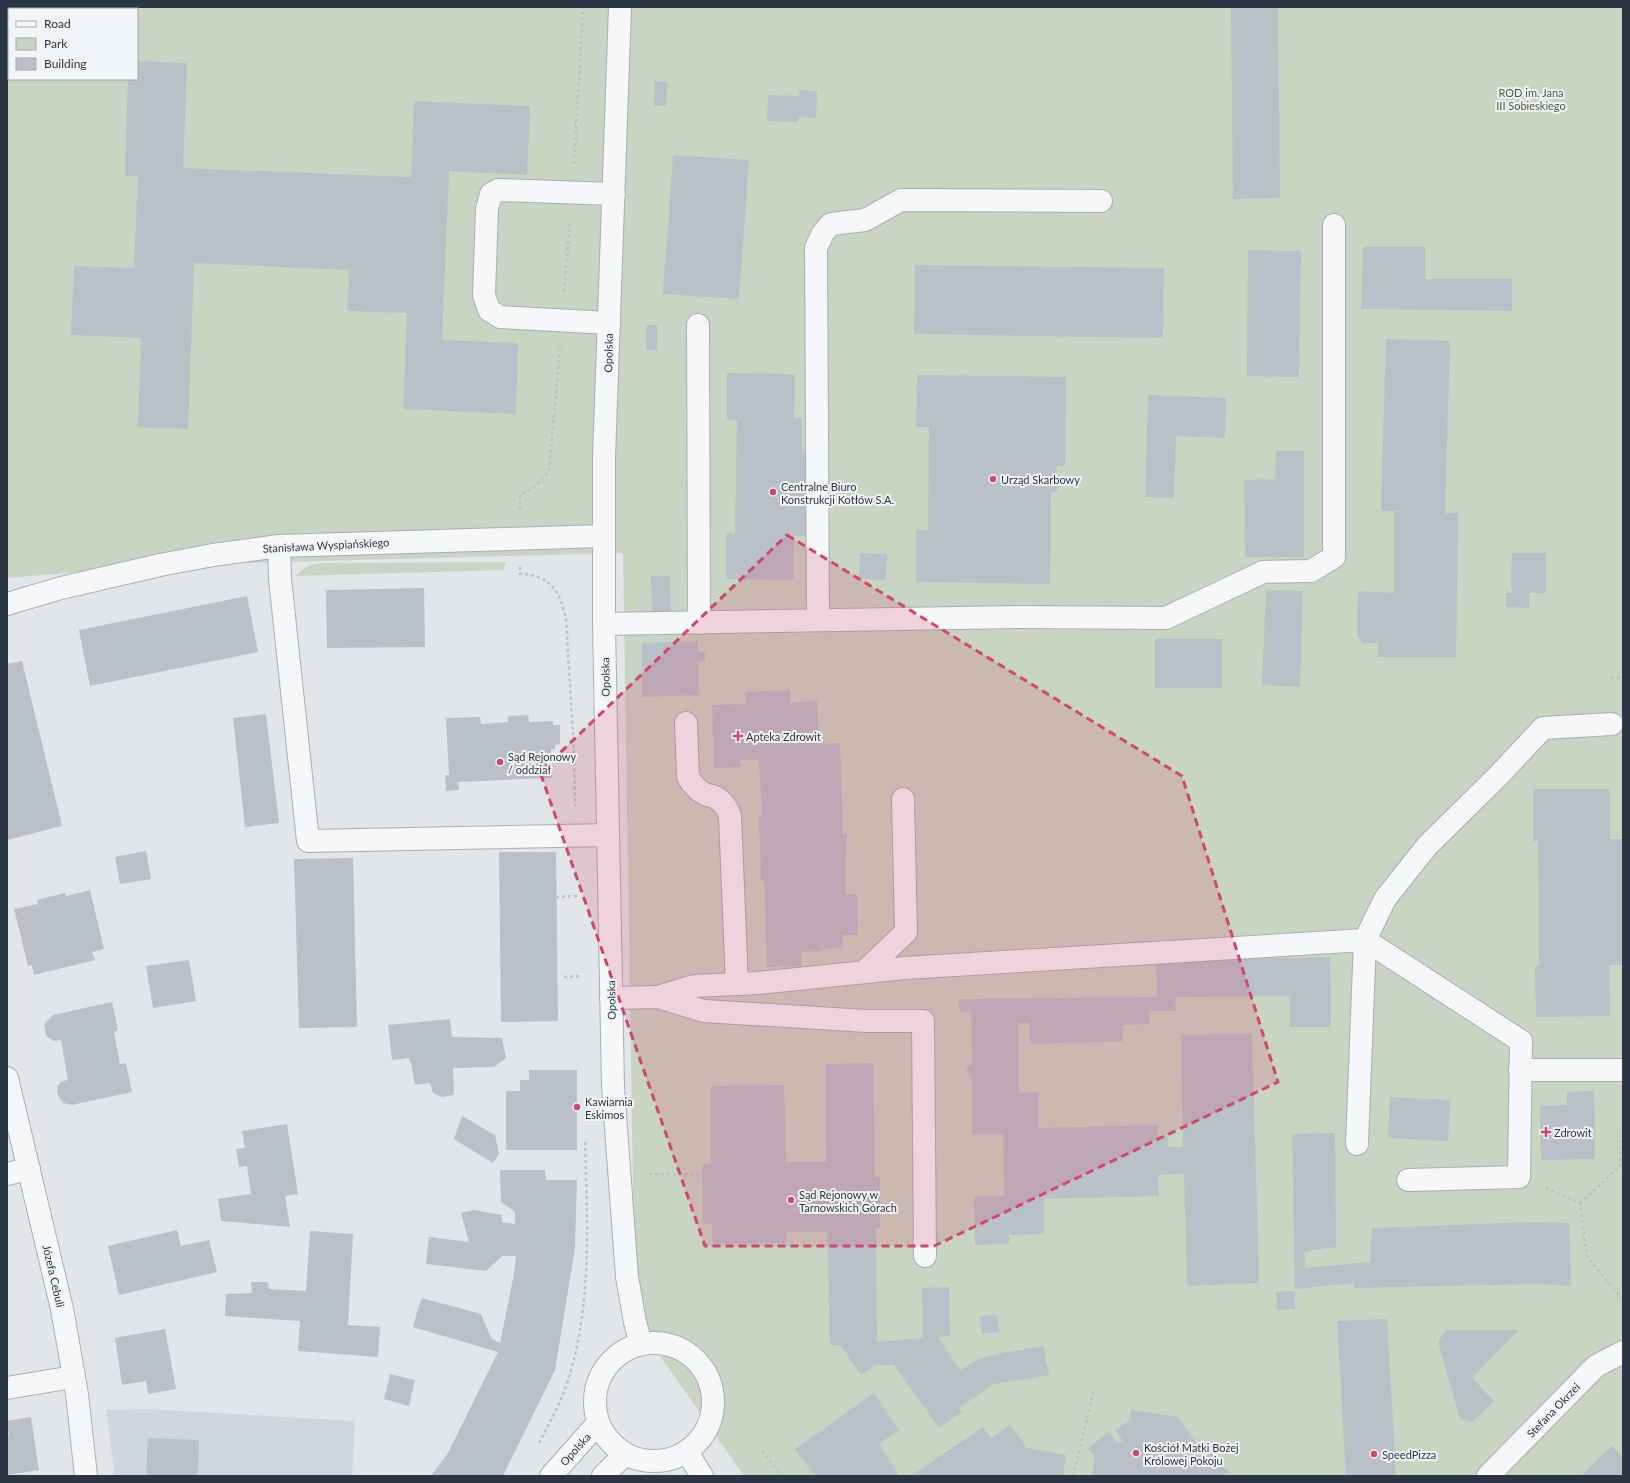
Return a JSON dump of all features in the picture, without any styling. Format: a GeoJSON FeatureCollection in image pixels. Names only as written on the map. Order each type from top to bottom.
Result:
{"type":"FeatureCollection","features":[{"type":"Feature","properties":{"kind":"street","name":"Opolska"},"geometry":{"type":"LineString","coordinates":[[620,7],[603,536],[604,624],[613,1087],[627,1277],[635,1322],[641,1344]]}},
{"type":"Feature","properties":{"kind":"street"},"geometry":{"type":"LineString","coordinates":[[609,323],[500,317],[489,310],[484,295],[487,209],[491,194],[498,190],[614,194]]}},
{"type":"Feature","properties":{"kind":"street"},"geometry":{"type":"LineString","coordinates":[[818,620],[816,248],[823,233],[831,224],[865,220],[902,200],[1101,201]]}},
{"type":"Feature","properties":{"kind":"street"},"geometry":{"type":"LineString","coordinates":[[604,624],[1020,617],[1166,618],[1263,572],[1311,571],[1334,557],[1334,225]]}},
{"type":"Feature","properties":{"kind":"street"},"geometry":{"type":"LineString","coordinates":[[698,325],[699,623]]}},
{"type":"Feature","properties":{"kind":"street","name":"Stanisława Wyspiańskiego"},"geometry":{"type":"LineString","coordinates":[[7,604],[61,588],[160,565],[213,555],[279,546],[603,536]]}},
{"type":"Feature","properties":{"kind":"street"},"geometry":{"type":"LineString","coordinates":[[279,546],[280,579],[308,841],[608,834]]}},
{"type":"Feature","properties":{"kind":"street"},"geometry":{"type":"LineString","coordinates":[[686,723],[688,777],[692,785],[698,790],[718,799],[727,809],[730,816],[737,984]]}},
{"type":"Feature","properties":{"kind":"street"},"geometry":{"type":"LineString","coordinates":[[1357,1144],[1365,940],[1385,899],[1427,846],[1543,728],[1612,724]]}},
{"type":"Feature","properties":{"kind":"street"},"geometry":{"type":"LineString","coordinates":[[865,971],[906,932],[904,799]]}},
{"type":"Feature","properties":{"kind":"street"},"geometry":{"type":"LineString","coordinates":[[611,998],[658,997],[694,986],[737,984],[865,971],[1365,940],[1521,1041],[1519,1176],[1408,1180]]}},
{"type":"Feature","properties":{"kind":"street"},"geometry":{"type":"LineString","coordinates":[[658,997],[704,1011],[866,1021],[923,1021],[925,1256]]}},
{"type":"Feature","properties":{"kind":"street"},"geometry":{"type":"LineString","coordinates":[[1520,1070],[1623,1070]]}},
{"type":"Feature","properties":{"kind":"street","name":"Józefa Cebuli"},"geometry":{"type":"LineString","coordinates":[[7,1078],[62,1309],[74,1377],[86,1476]]}},
{"type":"Feature","properties":{"kind":"street"},"geometry":{"type":"LineString","coordinates":[[7,1174],[29,1169]]}},
{"type":"Feature","properties":{"kind":"street"},"geometry":{"type":"LineString","coordinates":[[660,1343],[680,1349],[693,1357],[703,1369],[710,1383],[713,1398],[712,1414],[707,1428],[698,1441],[687,1452],[667,1460],[645,1461],[625,1454],[609,1441],[598,1423],[594,1403],[598,1383],[608,1365],[622,1352],[641,1344],[660,1343]]}},
{"type":"Feature","properties":{"kind":"street","name":"Stefana Okrzei"},"geometry":{"type":"LineString","coordinates":[[1488,1476],[1596,1366],[1623,1352]]}},
{"type":"Feature","properties":{"kind":"street"},"geometry":{"type":"LineString","coordinates":[[7,1388],[74,1377]]}},
{"type":"Feature","properties":{"kind":"street","name":"Opolska"},"geometry":{"type":"LineString","coordinates":[[552,1476],[598,1423]]}},
{"type":"Feature","properties":{"kind":"street"},"geometry":{"type":"LineString","coordinates":[[687,1452],[702,1476]]}},
{"type":"Feature","properties":{"kind":"street"},"geometry":{"type":"LineString","coordinates":[[603,1476],[625,1454]]}},
{"type":"Feature","properties":{"kind":"path"},"geometry":{"type":"LineString","coordinates":[[520,494],[528,492],[537,486],[549,471],[572,192],[583,7]]}},
{"type":"Feature","properties":{"kind":"path"},"geometry":{"type":"LineString","coordinates":[[520,574],[540,576],[554,588],[563,606],[566,619],[574,752],[576,835]]}},
{"type":"Feature","properties":{"kind":"path"},"geometry":{"type":"LineString","coordinates":[[1611,678],[1623,678]]}},
{"type":"Feature","properties":{"kind":"path"},"geometry":{"type":"LineString","coordinates":[[578,889],[579,903]]}},
{"type":"Feature","properties":{"kind":"path"},"geometry":{"type":"LineString","coordinates":[[556,897],[579,896]]}},
{"type":"Feature","properties":{"kind":"path"},"geometry":{"type":"LineString","coordinates":[[582,970],[582,983]]}},
{"type":"Feature","properties":{"kind":"path"},"geometry":{"type":"LineString","coordinates":[[564,977],[582,976]]}},
{"type":"Feature","properties":{"kind":"path"},"geometry":{"type":"LineString","coordinates":[[1580,1203],[1621,1165],[1623,1099]]}},
{"type":"Feature","properties":{"kind":"path"},"geometry":{"type":"LineString","coordinates":[[538,1445],[557,1408],[566,1385],[575,1354],[580,1324],[588,1233],[585,1132]]}},
{"type":"Feature","properties":{"kind":"path"},"geometry":{"type":"LineString","coordinates":[[645,1174],[702,1174]]}},
{"type":"Feature","properties":{"kind":"path"},"geometry":{"type":"LineString","coordinates":[[1519,1176],[1580,1203]]}},
{"type":"Feature","properties":{"kind":"path"},"geometry":{"type":"LineString","coordinates":[[1580,1203],[1587,1257],[1623,1300]]}},
{"type":"Feature","properties":{"kind":"path"},"geometry":{"type":"LineString","coordinates":[[1073,1476],[1094,1390]]}},
{"type":"Feature","properties":{"kind":"path"},"geometry":{"type":"LineString","coordinates":[[762,1452],[782,1476]]}},
{"type":"Feature","properties":{"kind":"highlighted area"},"geometry":{"type":"Polygon","coordinates":[[[787,535],[1182,776],[1278,1082],[934,1246],[705,1246],[540,772],[787,535]]]}},
{"type":"Feature","properties":{"kind":"shaded area"},"geometry":{"type":"Polygon","coordinates":[[[147,1409],[355,1421],[352,1476],[115,1476],[106,1410],[147,1409]]]}},
{"type":"Feature","properties":{"kind":"green space","name":"ROD im. Jana III Sobieskiego"},"geometry":{"type":"Polygon","coordinates":[[[7,7],[1623,7],[1623,1476],[744,1476],[635,1320],[623,553],[166,565],[7,578],[7,7]]]}},
{"type":"Feature","properties":{"kind":"green space"},"geometry":{"type":"Polygon","coordinates":[[[506,562],[503,570],[296,576],[310,565],[328,563],[506,562]]]}},
{"type":"Feature","properties":{"kind":"building"},"geometry":{"type":"Polygon","coordinates":[[[1231,7],[1278,7],[1280,198],[1233,199],[1231,7]]]}},
{"type":"Feature","properties":{"kind":"building"},"geometry":{"type":"Polygon","coordinates":[[[138,61],[187,63],[183,168],[411,177],[414,101],[530,106],[527,175],[449,171],[442,340],[518,343],[516,414],[403,409],[407,313],[347,311],[349,270],[194,263],[188,429],[138,427],[141,338],[71,335],[74,266],[134,268],[138,176],[125,176],[128,80],[138,80],[138,61]]]}},
{"type":"Feature","properties":{"kind":"building"},"geometry":{"type":"Polygon","coordinates":[[[655,81],[667,82],[666,106],[654,106],[655,81]]]}},
{"type":"Feature","properties":{"kind":"building"},"geometry":{"type":"Polygon","coordinates":[[[800,90],[817,91],[816,118],[798,117],[798,122],[767,121],[768,95],[799,96],[800,90]]]}},
{"type":"Feature","properties":{"kind":"building"},"geometry":{"type":"Polygon","coordinates":[[[673,155],[749,160],[739,299],[663,294],[673,155]]]}},
{"type":"Feature","properties":{"kind":"building"},"geometry":{"type":"Polygon","coordinates":[[[1363,247],[1425,247],[1425,279],[1512,279],[1512,311],[1361,309],[1363,247]]]}},
{"type":"Feature","properties":{"kind":"building"},"geometry":{"type":"Polygon","coordinates":[[[1248,250],[1301,251],[1299,377],[1247,376],[1248,250]]]}},
{"type":"Feature","properties":{"kind":"building"},"geometry":{"type":"Polygon","coordinates":[[[915,265],[1164,268],[1163,338],[914,334],[915,265]]]}},
{"type":"Feature","properties":{"kind":"building"},"geometry":{"type":"Polygon","coordinates":[[[646,325],[657,325],[657,350],[646,350],[646,325]]]}},
{"type":"Feature","properties":{"kind":"building"},"geometry":{"type":"Polygon","coordinates":[[[1386,339],[1450,341],[1445,513],[1458,513],[1456,657],[1378,657],[1378,643],[1363,643],[1357,636],[1358,591],[1394,593],[1394,512],[1400,511],[1381,511],[1386,339]]]}},
{"type":"Feature","properties":{"kind":"building","name":"Centralne Biuro Konstrukcji Kotłów S.A."},"geometry":{"type":"Polygon","coordinates":[[[727,373],[795,374],[794,418],[802,418],[802,451],[811,451],[810,536],[794,536],[793,580],[726,579],[726,533],[735,534],[737,420],[727,420],[727,373]]]}},
{"type":"Feature","properties":{"kind":"building","name":"Urząd Skarbowy"},"geometry":{"type":"Polygon","coordinates":[[[917,375],[1066,377],[1065,466],[1057,466],[1057,492],[1051,492],[1050,584],[916,582],[916,530],[928,530],[929,427],[916,427],[917,375]]]}},
{"type":"Feature","properties":{"kind":"building"},"geometry":{"type":"Polygon","coordinates":[[[1148,395],[1226,398],[1225,438],[1176,436],[1174,498],[1145,497],[1148,395]]]}},
{"type":"Feature","properties":{"kind":"building"},"geometry":{"type":"Polygon","coordinates":[[[1276,451],[1304,451],[1304,557],[1245,557],[1244,480],[1286,479],[1275,479],[1276,451]]]}},
{"type":"Feature","properties":{"kind":"building"},"geometry":{"type":"Polygon","coordinates":[[[860,553],[887,554],[886,580],[859,579],[860,553]]]}},
{"type":"Feature","properties":{"kind":"building"},"geometry":{"type":"Polygon","coordinates":[[[1512,553],[1546,553],[1546,593],[1529,593],[1529,608],[1506,607],[1506,593],[1514,593],[1511,588],[1512,553]]]}},
{"type":"Feature","properties":{"kind":"building"},"geometry":{"type":"Polygon","coordinates":[[[651,576],[670,576],[671,611],[652,611],[651,576]]]}},
{"type":"Feature","properties":{"kind":"building"},"geometry":{"type":"Polygon","coordinates":[[[424,588],[425,647],[327,648],[326,590],[424,588]]]}},
{"type":"Feature","properties":{"kind":"building"},"geometry":{"type":"Polygon","coordinates":[[[1266,590],[1303,591],[1300,687],[1262,685],[1266,590]]]}},
{"type":"Feature","properties":{"kind":"building"},"geometry":{"type":"Polygon","coordinates":[[[247,596],[258,652],[90,686],[79,630],[247,596]]]}},
{"type":"Feature","properties":{"kind":"building"},"geometry":{"type":"Polygon","coordinates":[[[1155,639],[1222,639],[1222,688],[1155,688],[1155,639]]]}},
{"type":"Feature","properties":{"kind":"building"},"geometry":{"type":"Polygon","coordinates":[[[698,641],[698,652],[705,652],[705,661],[698,662],[699,695],[642,697],[642,643],[698,641]]]}},
{"type":"Feature","properties":{"kind":"building"},"geometry":{"type":"Polygon","coordinates":[[[22,661],[62,826],[7,840],[7,664],[22,661]]]}},
{"type":"Feature","properties":{"kind":"building"},"geometry":{"type":"Polygon","coordinates":[[[790,690],[790,703],[817,701],[819,744],[840,743],[843,834],[847,833],[847,857],[845,858],[846,894],[857,894],[858,935],[843,935],[843,948],[801,952],[802,966],[767,967],[764,881],[761,881],[759,816],[762,815],[759,760],[740,760],[741,767],[714,768],[712,705],[745,704],[745,692],[790,690]]]}},
{"type":"Feature","properties":{"kind":"building"},"geometry":{"type":"Polygon","coordinates":[[[266,714],[279,823],[245,827],[233,718],[266,714]]]}},
{"type":"Feature","properties":{"kind":"building","name":"Sąd Rejonowy / oddział"},"geometry":{"type":"Polygon","coordinates":[[[528,715],[529,722],[553,721],[553,725],[560,725],[560,744],[555,745],[555,749],[551,749],[552,778],[458,782],[459,790],[446,791],[445,775],[449,775],[446,718],[480,717],[481,724],[508,722],[508,716],[528,715]]]}},
{"type":"Feature","properties":{"kind":"building"},"geometry":{"type":"Polygon","coordinates":[[[1533,789],[1610,789],[1610,839],[1622,839],[1622,965],[1609,965],[1610,1016],[1536,1017],[1535,966],[1539,966],[1538,841],[1533,841],[1533,789]]]}},
{"type":"Feature","properties":{"kind":"building"},"geometry":{"type":"Polygon","coordinates":[[[146,851],[151,879],[120,884],[115,857],[146,851]]]}},
{"type":"Feature","properties":{"kind":"building"},"geometry":{"type":"Polygon","coordinates":[[[499,852],[556,852],[558,1021],[501,1022],[499,852]]]}},
{"type":"Feature","properties":{"kind":"building"},"geometry":{"type":"Polygon","coordinates":[[[353,858],[357,1027],[299,1028],[294,859],[353,858]]]}},
{"type":"Feature","properties":{"kind":"building"},"geometry":{"type":"Polygon","coordinates":[[[90,890],[104,949],[92,952],[95,960],[34,975],[32,965],[28,966],[14,909],[38,904],[37,900],[65,893],[66,896],[90,890]]]}},
{"type":"Feature","properties":{"kind":"building"},"geometry":{"type":"Polygon","coordinates":[[[1330,957],[1331,1027],[1290,1027],[1290,996],[1175,997],[1176,1011],[1149,1011],[1149,1024],[1123,1025],[1123,1041],[1030,1044],[1029,1023],[1018,1023],[1019,1093],[1038,1092],[1039,1128],[1158,1125],[1157,1136],[1168,1136],[1168,1147],[1183,1147],[1181,1035],[1252,1033],[1259,1283],[1187,1286],[1184,1174],[1158,1175],[1159,1196],[1044,1199],[1044,1234],[1009,1235],[1009,1244],[975,1245],[974,1196],[1004,1196],[1003,1134],[972,1135],[972,1079],[967,1074],[967,1068],[972,1064],[971,1012],[960,1012],[959,999],[1157,997],[1156,961],[1330,957]]]}},
{"type":"Feature","properties":{"kind":"building"},"geometry":{"type":"Polygon","coordinates":[[[189,960],[196,1001],[153,1008],[146,966],[189,960]]]}},
{"type":"Feature","properties":{"kind":"building"},"geometry":{"type":"Polygon","coordinates":[[[112,1002],[118,1030],[114,1032],[120,1064],[126,1063],[132,1092],[72,1105],[63,1103],[57,1091],[58,1085],[62,1081],[68,1080],[61,1040],[54,1041],[46,1036],[44,1024],[53,1015],[112,1002]]]}},
{"type":"Feature","properties":{"kind":"building"},"geometry":{"type":"Polygon","coordinates":[[[450,1019],[452,1037],[502,1038],[506,1058],[494,1067],[453,1068],[454,1095],[442,1097],[433,1093],[430,1083],[415,1085],[409,1058],[392,1060],[388,1025],[450,1019]]]}},
{"type":"Feature","properties":{"kind":"building","name":"Sąd Rejonowy w Tarnowskich Górach"},"geometry":{"type":"Polygon","coordinates":[[[873,1063],[875,1177],[880,1177],[880,1228],[876,1228],[877,1342],[923,1338],[922,1288],[949,1287],[950,1336],[938,1337],[960,1370],[979,1359],[1001,1353],[1043,1346],[1049,1375],[994,1384],[959,1408],[962,1412],[939,1428],[894,1365],[876,1365],[861,1375],[840,1345],[830,1345],[827,1232],[786,1232],[787,1243],[712,1244],[712,1224],[703,1224],[702,1164],[711,1164],[711,1086],[784,1085],[786,1162],[826,1162],[825,1064],[873,1063]]]}},
{"type":"Feature","properties":{"kind":"building"},"geometry":{"type":"Polygon","coordinates":[[[529,1070],[577,1070],[577,1150],[506,1150],[506,1091],[520,1091],[520,1080],[529,1080],[529,1070]]]}},
{"type":"Feature","properties":{"kind":"building"},"geometry":{"type":"Polygon","coordinates":[[[1594,1091],[1595,1159],[1541,1160],[1540,1106],[1567,1105],[1567,1092],[1594,1091]]]}},
{"type":"Feature","properties":{"kind":"building"},"geometry":{"type":"Polygon","coordinates":[[[1390,1097],[1450,1100],[1448,1141],[1388,1138],[1390,1097]]]}},
{"type":"Feature","properties":{"kind":"building"},"geometry":{"type":"Polygon","coordinates":[[[462,1116],[495,1135],[499,1154],[493,1163],[454,1139],[462,1116]]]}},
{"type":"Feature","properties":{"kind":"building"},"geometry":{"type":"Polygon","coordinates":[[[287,1124],[298,1194],[285,1196],[290,1227],[221,1221],[218,1199],[251,1194],[247,1166],[239,1167],[236,1149],[245,1148],[242,1131],[287,1124]]]}},
{"type":"Feature","properties":{"kind":"building"},"geometry":{"type":"Polygon","coordinates":[[[1335,1133],[1336,1247],[1304,1252],[1305,1268],[1370,1262],[1372,1228],[1536,1222],[1569,1223],[1571,1286],[1538,1284],[1354,1288],[1354,1283],[1295,1289],[1292,1134],[1335,1133]]]}},
{"type":"Feature","properties":{"kind":"building"},"geometry":{"type":"Polygon","coordinates":[[[500,1170],[545,1170],[546,1180],[577,1180],[575,1248],[555,1370],[503,1476],[431,1476],[448,1453],[498,1352],[413,1327],[422,1298],[481,1314],[491,1338],[500,1343],[514,1274],[516,1256],[502,1256],[486,1271],[426,1264],[429,1237],[469,1242],[461,1213],[474,1210],[502,1215],[502,1222],[515,1224],[515,1212],[501,1202],[500,1170]]]}},
{"type":"Feature","properties":{"kind":"building"},"geometry":{"type":"Polygon","coordinates":[[[177,1230],[181,1246],[209,1240],[217,1272],[119,1295],[108,1246],[177,1230]]]}},
{"type":"Feature","properties":{"kind":"building"},"geometry":{"type":"Polygon","coordinates":[[[310,1231],[353,1234],[348,1325],[380,1327],[378,1357],[298,1351],[300,1321],[225,1316],[226,1294],[252,1293],[251,1282],[268,1282],[269,1289],[306,1291],[310,1231]]]}},
{"type":"Feature","properties":{"kind":"building"},"geometry":{"type":"Polygon","coordinates":[[[1294,1291],[1295,1309],[1277,1310],[1276,1292],[1294,1291]]]}},
{"type":"Feature","properties":{"kind":"building"},"geometry":{"type":"Polygon","coordinates":[[[997,1315],[999,1332],[982,1334],[980,1316],[997,1315]]]}},
{"type":"Feature","properties":{"kind":"building"},"geometry":{"type":"Polygon","coordinates":[[[1387,1319],[1396,1476],[1346,1476],[1337,1321],[1387,1319]]]}},
{"type":"Feature","properties":{"kind":"building"},"geometry":{"type":"Polygon","coordinates":[[[165,1329],[176,1389],[148,1394],[146,1381],[122,1385],[115,1338],[165,1329]]]}},
{"type":"Feature","properties":{"kind":"building"},"geometry":{"type":"Polygon","coordinates":[[[1447,1330],[1519,1330],[1472,1378],[1494,1401],[1472,1422],[1460,1419],[1438,1341],[1447,1330]]]}},
{"type":"Feature","properties":{"kind":"building"},"geometry":{"type":"Polygon","coordinates":[[[390,1374],[415,1380],[409,1406],[384,1399],[390,1374]]]}},
{"type":"Feature","properties":{"kind":"building"},"geometry":{"type":"Polygon","coordinates":[[[874,1393],[899,1430],[879,1444],[900,1476],[815,1476],[795,1449],[874,1393]]]}},
{"type":"Feature","properties":{"kind":"building","name":"Kościół Matki Bożej Królowej Pokoju"},"geometry":{"type":"Polygon","coordinates":[[[1131,1410],[1178,1417],[1201,1450],[1193,1455],[1205,1457],[1214,1451],[1217,1455],[1215,1456],[1225,1470],[1226,1468],[1229,1472],[1224,1476],[1092,1476],[1095,1457],[1088,1448],[1109,1432],[1116,1442],[1124,1443],[1115,1430],[1130,1420],[1131,1410]]]}},
{"type":"Feature","properties":{"kind":"building"},"geometry":{"type":"Polygon","coordinates":[[[31,1417],[39,1470],[7,1475],[7,1436],[9,1436],[7,1421],[31,1417]]]}},
{"type":"Feature","properties":{"kind":"building"},"geometry":{"type":"Polygon","coordinates":[[[1010,1425],[1027,1448],[1066,1455],[1063,1476],[911,1476],[983,1427],[991,1438],[1010,1425]]]}},
{"type":"Feature","properties":{"kind":"building"},"geometry":{"type":"Polygon","coordinates":[[[148,1438],[199,1440],[198,1476],[146,1476],[148,1438]]]}},
{"type":"Feature","properties":{"kind":"building"},"geometry":{"type":"Polygon","coordinates":[[[1612,1446],[1623,1458],[1623,1476],[1581,1476],[1612,1446]]]}},
{"type":"Feature","properties":{"kind":"place","name":"Urząd Skarbowy"},"geometry":{"type":"Point","coordinates":[993,479]}},
{"type":"Feature","properties":{"kind":"place","name":"Centralne Biuro Konstrukcji Kotłów S.A."},"geometry":{"type":"Point","coordinates":[773,492]}},
{"type":"Feature","properties":{"kind":"place","name":"Apteka Zdrowit"},"geometry":{"type":"Point","coordinates":[738,736]}},
{"type":"Feature","properties":{"kind":"place","name":"Sąd Rejonowy / oddział"},"geometry":{"type":"Point","coordinates":[500,762]}},
{"type":"Feature","properties":{"kind":"place","name":"Kawiarnia Eskimos"},"geometry":{"type":"Point","coordinates":[577,1107]}},
{"type":"Feature","properties":{"kind":"place","name":"Zdrowit"},"geometry":{"type":"Point","coordinates":[1546,1132]}},
{"type":"Feature","properties":{"kind":"place","name":"Sąd Rejonowy w Tarnowskich Górach"},"geometry":{"type":"Point","coordinates":[791,1200]}},
{"type":"Feature","properties":{"kind":"place","name":"Kościół Matki Bożej Królowej Pokoju"},"geometry":{"type":"Point","coordinates":[1136,1453]}},
{"type":"Feature","properties":{"kind":"place","name":"SpeedPizza"},"geometry":{"type":"Point","coordinates":[1374,1454]}}]}
